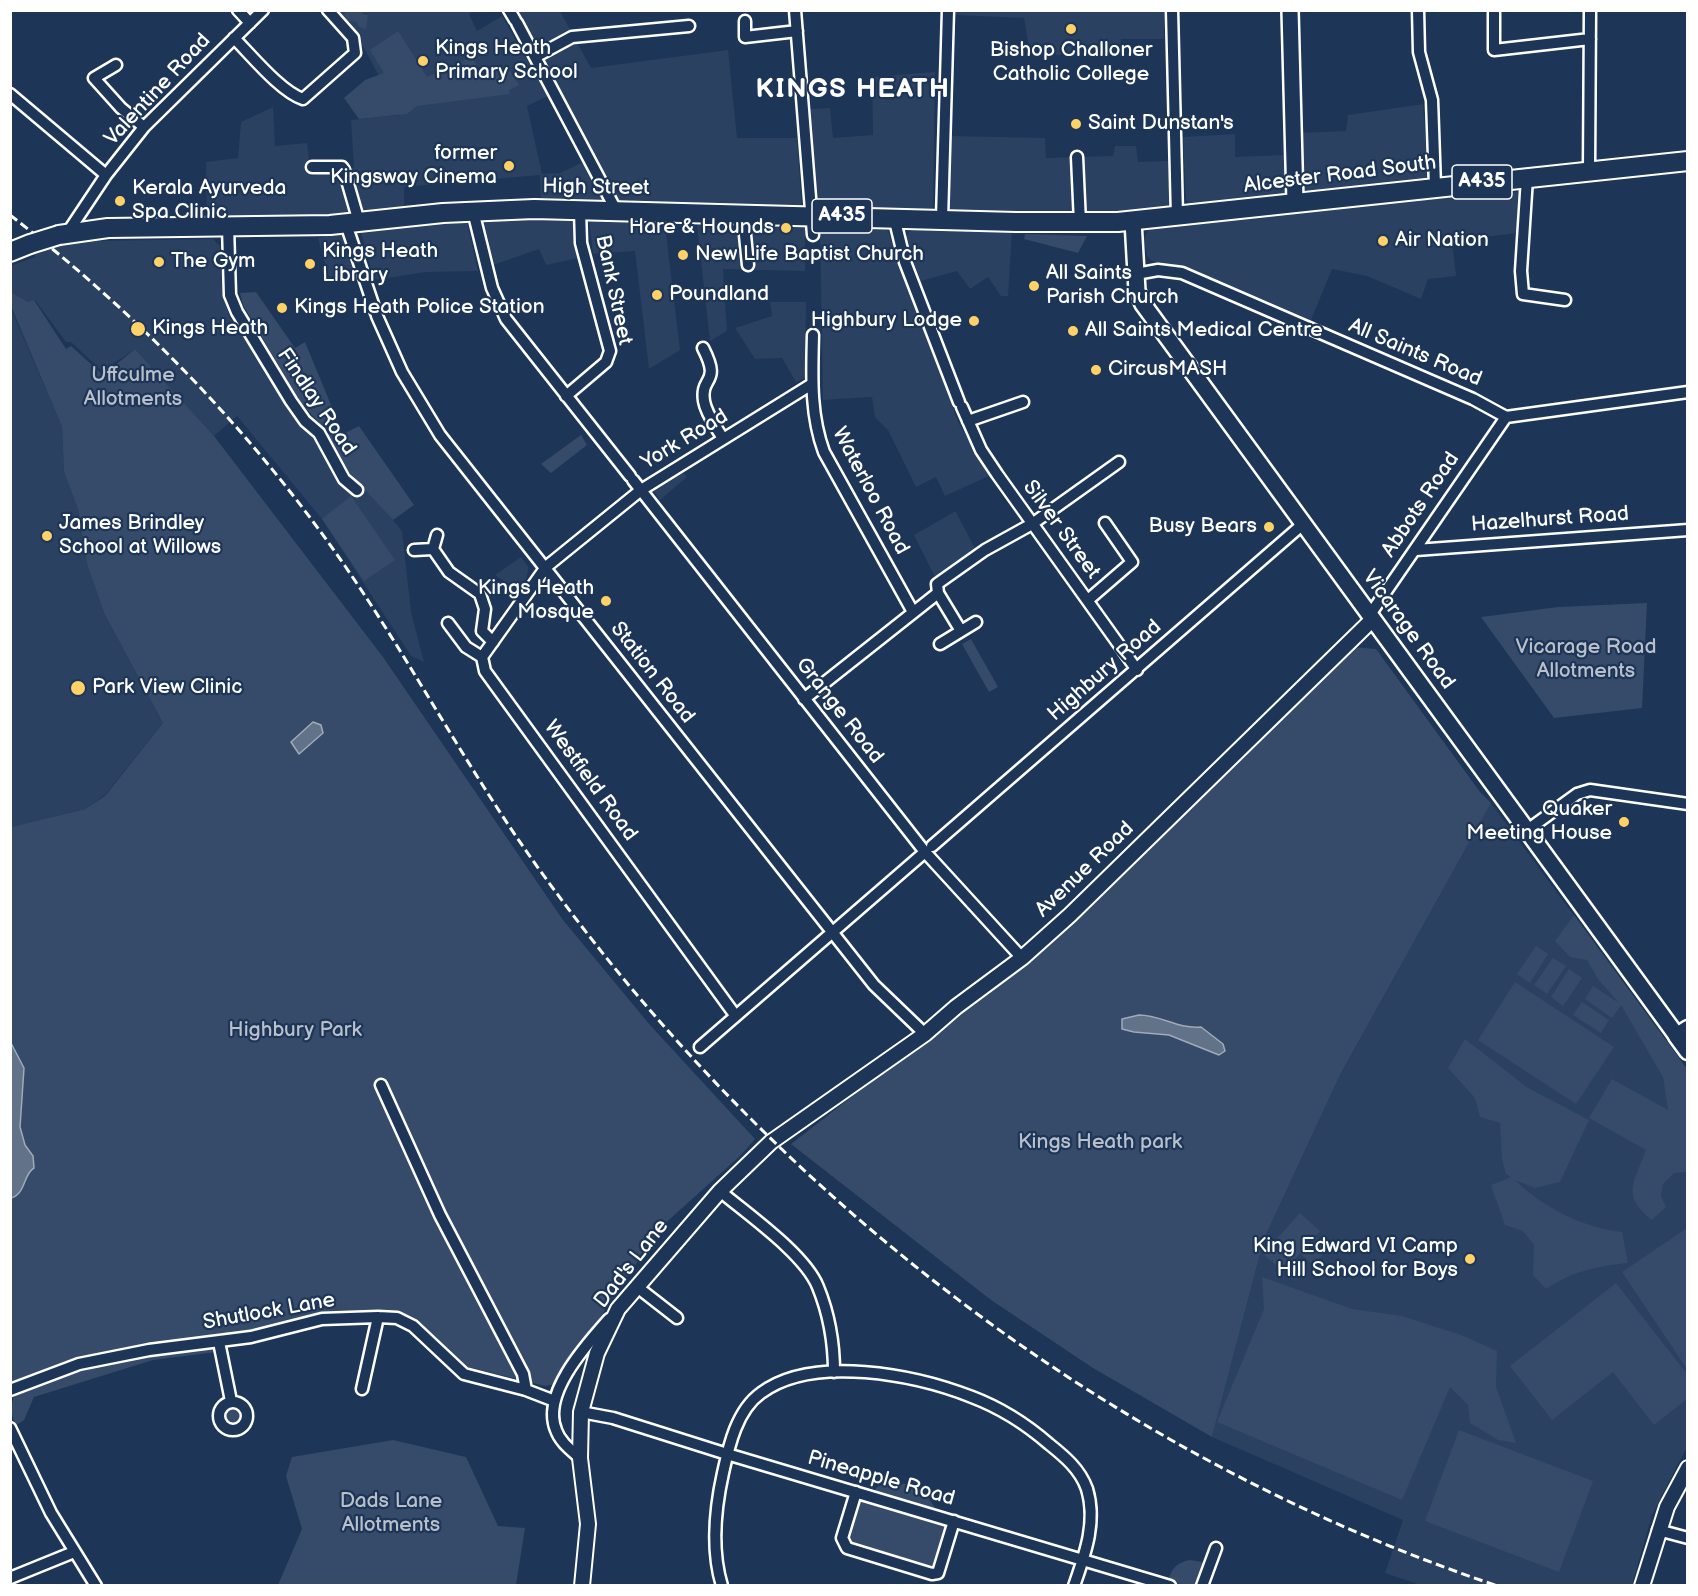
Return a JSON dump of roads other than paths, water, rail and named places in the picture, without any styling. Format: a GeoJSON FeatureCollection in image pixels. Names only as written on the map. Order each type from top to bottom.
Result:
{"type":"FeatureCollection","features":[{"type":"Feature","properties":{"kind":"highway","name":"Alcester Road South"},"geometry":{"type":"LineString","coordinates":[[1177,217],[1435,186],[1688,161]]}},
{"type":"Feature","properties":{"kind":"highway","name":"High Street"},"geometry":{"type":"LineString","coordinates":[[64,233],[108,228],[352,223],[473,211],[580,210],[1080,223],[1132,221]]}},
{"type":"Feature","properties":{"kind":"highway","name":"A435"},"geometry":{"type":"LineString","coordinates":[[1132,221],[1177,217]]}},
{"type":"Feature","properties":{"kind":"highway","name":"A435"},"geometry":{"type":"LineString","coordinates":[[10,252],[64,233]]}},
{"type":"Feature","properties":{"kind":"main road"},"geometry":{"type":"LineString","coordinates":[[1290,10],[1295,202]]}},
{"type":"Feature","properties":{"kind":"main road","name":"Vicarage Road"},"geometry":{"type":"LineString","coordinates":[[1132,221],[1137,291],[1143,304],[1526,831],[1682,1033],[1688,1050]]}},
{"type":"Feature","properties":{"kind":"street"},"geometry":{"type":"LineString","coordinates":[[238,10],[250,23]]}},
{"type":"Feature","properties":{"kind":"street","name":"Valentine Road"},"geometry":{"type":"LineString","coordinates":[[64,233],[144,127],[263,10]]}},
{"type":"Feature","properties":{"kind":"street"},"geometry":{"type":"LineString","coordinates":[[234,38],[283,87],[295,97],[303,99],[355,53],[353,38],[328,10]]}},
{"type":"Feature","properties":{"kind":"street"},"geometry":{"type":"LineString","coordinates":[[795,10],[813,235]]}},
{"type":"Feature","properties":{"kind":"street"},"geometry":{"type":"LineString","coordinates":[[942,219],[948,10]]}},
{"type":"Feature","properties":{"kind":"street"},"geometry":{"type":"LineString","coordinates":[[1172,10],[1177,217]]}},
{"type":"Feature","properties":{"kind":"street"},"geometry":{"type":"LineString","coordinates":[[1418,10],[1419,52],[1432,100],[1435,186]]}},
{"type":"Feature","properties":{"kind":"street"},"geometry":{"type":"LineString","coordinates":[[1589,171],[1590,10]]}},
{"type":"Feature","properties":{"kind":"street"},"geometry":{"type":"LineString","coordinates":[[1494,13],[1494,50],[1590,39]]}},
{"type":"Feature","properties":{"kind":"street"},"geometry":{"type":"LineString","coordinates":[[513,18],[617,212]]}},
{"type":"Feature","properties":{"kind":"street"},"geometry":{"type":"LineString","coordinates":[[745,21],[745,37],[797,31]]}},
{"type":"Feature","properties":{"kind":"street"},"geometry":{"type":"LineString","coordinates":[[535,57],[572,37],[688,26]]}},
{"type":"Feature","properties":{"kind":"street"},"geometry":{"type":"LineString","coordinates":[[116,64],[94,78],[115,103],[144,127]]}},
{"type":"Feature","properties":{"kind":"street"},"geometry":{"type":"LineString","coordinates":[[10,94],[106,175]]}},
{"type":"Feature","properties":{"kind":"street"},"geometry":{"type":"LineString","coordinates":[[1077,157],[1080,223]]}},
{"type":"Feature","properties":{"kind":"street","name":"Station Road"},"geometry":{"type":"LineString","coordinates":[[312,168],[342,167],[345,170],[356,206],[352,223],[376,315],[397,364],[422,410],[490,500],[546,567],[874,985],[924,1034]]}},
{"type":"Feature","properties":{"kind":"street"},"geometry":{"type":"LineString","coordinates":[[1527,178],[1521,271],[1523,294],[1565,300]]}},
{"type":"Feature","properties":{"kind":"street","name":"Bank Street"},"geometry":{"type":"LineString","coordinates":[[566,396],[606,362],[610,351],[581,243],[580,210]]}},
{"type":"Feature","properties":{"kind":"street","name":"Grange Road"},"geometry":{"type":"LineString","coordinates":[[473,211],[492,288],[506,318],[804,699],[1022,958]]}},
{"type":"Feature","properties":{"kind":"street"},"geometry":{"type":"LineString","coordinates":[[743,215],[748,265]]}},
{"type":"Feature","properties":{"kind":"street","name":"Silver Street"},"geometry":{"type":"LineString","coordinates":[[894,217],[905,262],[968,421],[997,474],[1137,669]]}},
{"type":"Feature","properties":{"kind":"street","name":"Findlay Road"},"geometry":{"type":"LineString","coordinates":[[228,226],[230,295],[237,312],[291,401],[305,421],[319,433],[344,479],[357,490]]}},
{"type":"Feature","properties":{"kind":"street","name":"All Saints Road"},"geometry":{"type":"LineString","coordinates":[[1136,274],[1158,270],[1182,273],[1473,399],[1506,417]]}},
{"type":"Feature","properties":{"kind":"street"},"geometry":{"type":"LineString","coordinates":[[812,384],[813,335]]}},
{"type":"Feature","properties":{"kind":"street"},"geometry":{"type":"LineString","coordinates":[[703,348],[713,368],[712,376],[704,390],[704,404],[723,439]]}},
{"type":"Feature","properties":{"kind":"street","name":"York Road"},"geometry":{"type":"LineString","coordinates":[[546,567],[641,490],[812,384]]}},
{"type":"Feature","properties":{"kind":"street","name":"Waterloo Road"},"geometry":{"type":"LineString","coordinates":[[812,384],[815,429],[824,452],[913,612]]}},
{"type":"Feature","properties":{"kind":"street"},"geometry":{"type":"LineString","coordinates":[[1506,417],[1688,392]]}},
{"type":"Feature","properties":{"kind":"street"},"geometry":{"type":"LineString","coordinates":[[968,421],[1023,402]]}},
{"type":"Feature","properties":{"kind":"street","name":"Abbots Road"},"geometry":{"type":"LineString","coordinates":[[1371,618],[1506,417]]}},
{"type":"Feature","properties":{"kind":"street"},"geometry":{"type":"LineString","coordinates":[[961,631],[938,592],[937,585],[945,577],[1032,524],[1119,462]]}},
{"type":"Feature","properties":{"kind":"street"},"geometry":{"type":"LineString","coordinates":[[1088,600],[1132,562],[1106,523]]}},
{"type":"Feature","properties":{"kind":"street","name":"Highbury Road"},"geometry":{"type":"LineString","coordinates":[[700,1047],[1303,524]]}},
{"type":"Feature","properties":{"kind":"street","name":"Hazelhurst Road"},"geometry":{"type":"LineString","coordinates":[[1416,549],[1688,530]]}},
{"type":"Feature","properties":{"kind":"street"},"geometry":{"type":"LineString","coordinates":[[433,549],[437,535]]}},
{"type":"Feature","properties":{"kind":"street"},"geometry":{"type":"LineString","coordinates":[[433,549],[449,572],[480,594],[485,609],[482,631],[493,642]]}},
{"type":"Feature","properties":{"kind":"street"},"geometry":{"type":"LineString","coordinates":[[414,550],[433,549]]}},
{"type":"Feature","properties":{"kind":"street"},"geometry":{"type":"LineString","coordinates":[[448,623],[466,647],[482,657],[546,567]]}},
{"type":"Feature","properties":{"kind":"street"},"geometry":{"type":"LineString","coordinates":[[804,699],[938,592]]}},
{"type":"Feature","properties":{"kind":"street","name":"Avenue Road"},"geometry":{"type":"LineString","coordinates":[[801,1119],[924,1034],[956,1006],[1022,958],[1070,915],[1371,618]]}},
{"type":"Feature","properties":{"kind":"street"},"geometry":{"type":"LineString","coordinates":[[940,644],[976,622]]}},
{"type":"Feature","properties":{"kind":"street","name":"Westfield Road"},"geometry":{"type":"LineString","coordinates":[[482,657],[485,671],[735,1016]]}},
{"type":"Feature","properties":{"kind":"street"},"geometry":{"type":"LineString","coordinates":[[1526,831],[1577,794],[1590,790],[1688,804]]}},
{"type":"Feature","properties":{"kind":"street"},"geometry":{"type":"LineString","coordinates":[[381,1085],[440,1215],[523,1374],[526,1390]]}},
{"type":"Feature","properties":{"kind":"street","name":"Dad's Lane"},"geometry":{"type":"LineString","coordinates":[[582,1586],[588,1524],[580,1458],[581,1412],[597,1353],[618,1309],[636,1286],[720,1191],[771,1142],[801,1119]]}},
{"type":"Feature","properties":{"kind":"street"},"geometry":{"type":"LineString","coordinates":[[720,1191],[798,1258],[818,1286],[830,1327],[834,1372]]}},
{"type":"Feature","properties":{"kind":"street"},"geometry":{"type":"LineString","coordinates":[[636,1286],[677,1318]]}},
{"type":"Feature","properties":{"kind":"street"},"geometry":{"type":"LineString","coordinates":[[580,1458],[556,1431],[552,1417],[552,1401],[562,1380],[618,1309]]}},
{"type":"Feature","properties":{"kind":"street"},"geometry":{"type":"LineString","coordinates":[[362,1389],[378,1317]]}},
{"type":"Feature","properties":{"kind":"street","name":"Shutlock Lane"},"geometry":{"type":"LineString","coordinates":[[10,1390],[79,1364],[149,1350],[219,1342],[322,1319],[378,1317],[397,1318],[413,1326],[464,1374],[526,1390],[552,1401]]}},
{"type":"Feature","properties":{"kind":"street"},"geometry":{"type":"LineString","coordinates":[[219,1342],[231,1401]]}},
{"type":"Feature","properties":{"kind":"street"},"geometry":{"type":"LineString","coordinates":[[723,1586],[715,1543],[718,1500],[727,1454],[748,1404],[762,1392],[784,1380],[834,1372],[865,1372],[924,1382],[972,1397],[1007,1413],[1066,1458],[1084,1481],[1090,1504],[1089,1538],[1074,1586]]}},
{"type":"Feature","properties":{"kind":"street","name":"Pineapple Road"},"geometry":{"type":"LineString","coordinates":[[581,1412],[613,1418],[1170,1586]]}},
{"type":"Feature","properties":{"kind":"street"},"geometry":{"type":"LineString","coordinates":[[10,1428],[74,1552],[96,1586]]}},
{"type":"Feature","properties":{"kind":"street"},"geometry":{"type":"LineString","coordinates":[[1642,1586],[1658,1530],[1673,1492],[1688,1468]]}},
{"type":"Feature","properties":{"kind":"street"},"geometry":{"type":"LineString","coordinates":[[856,1492],[842,1538],[847,1548],[932,1574],[938,1573],[954,1521]]}},
{"type":"Feature","properties":{"kind":"street"},"geometry":{"type":"LineString","coordinates":[[1658,1530],[1688,1538]]}},
{"type":"Feature","properties":{"kind":"street"},"geometry":{"type":"LineString","coordinates":[[1202,1586],[1216,1548]]}},
{"type":"Feature","properties":{"kind":"street"},"geometry":{"type":"LineString","coordinates":[[10,1578],[74,1552]]}},
{"type":"Feature","properties":{"kind":"railway"},"geometry":{"type":"LineString","coordinates":[[10,215],[57,253],[148,334],[191,378],[272,469],[345,566],[494,803],[547,880],[640,998],[741,1109],[851,1212],[968,1307],[1092,1392],[1222,1468],[1357,1532],[1498,1586]]}},
{"type":"Feature","properties":{"kind":"place","name":"Bishop Challoner Catholic College"},"geometry":{"type":"Point","coordinates":[1071,29]}},
{"type":"Feature","properties":{"kind":"place","name":"Kings Heath Primary School"},"geometry":{"type":"Point","coordinates":[423,61]}},
{"type":"Feature","properties":{"kind":"place","name":"Saint Dunstan's"},"geometry":{"type":"Point","coordinates":[1076,124]}},
{"type":"Feature","properties":{"kind":"place","name":"former Kingsway Cinema"},"geometry":{"type":"Point","coordinates":[509,166]}},
{"type":"Feature","properties":{"kind":"place","name":"Kerala Ayurveda Spa Clinic"},"geometry":{"type":"Point","coordinates":[120,201]}},
{"type":"Feature","properties":{"kind":"place","name":"Hare & Hounds"},"geometry":{"type":"Point","coordinates":[786,228]}},
{"type":"Feature","properties":{"kind":"place","name":"Air Nation"},"geometry":{"type":"Point","coordinates":[1383,241]}},
{"type":"Feature","properties":{"kind":"place","name":"New Life Baptist Church"},"geometry":{"type":"Point","coordinates":[683,255]}},
{"type":"Feature","properties":{"kind":"place","name":"The Gym"},"geometry":{"type":"Point","coordinates":[159,262]}},
{"type":"Feature","properties":{"kind":"place","name":"Kings Heath Library"},"geometry":{"type":"Point","coordinates":[310,264]}},
{"type":"Feature","properties":{"kind":"place","name":"All Saints Parish Church"},"geometry":{"type":"Point","coordinates":[1034,286]}},
{"type":"Feature","properties":{"kind":"place","name":"Poundland"},"geometry":{"type":"Point","coordinates":[657,295]}},
{"type":"Feature","properties":{"kind":"place","name":"Kings Heath Police Station"},"geometry":{"type":"Point","coordinates":[282,308]}},
{"type":"Feature","properties":{"kind":"place","name":"Highbury Lodge"},"geometry":{"type":"Point","coordinates":[974,321]}},
{"type":"Feature","properties":{"kind":"place","name":"Kings Heath"},"geometry":{"type":"Point","coordinates":[138,329]}},
{"type":"Feature","properties":{"kind":"place","name":"All Saints Medical Centre"},"geometry":{"type":"Point","coordinates":[1073,331]}},
{"type":"Feature","properties":{"kind":"place","name":"CircusMASH"},"geometry":{"type":"Point","coordinates":[1096,370]}},
{"type":"Feature","properties":{"kind":"place","name":"Busy Bears"},"geometry":{"type":"Point","coordinates":[1269,527]}},
{"type":"Feature","properties":{"kind":"place","name":"James Brindley School at Willows"},"geometry":{"type":"Point","coordinates":[47,536]}},
{"type":"Feature","properties":{"kind":"place","name":"Kings Heath Mosque"},"geometry":{"type":"Point","coordinates":[606,601]}},
{"type":"Feature","properties":{"kind":"place","name":"Park View Clinic"},"geometry":{"type":"Point","coordinates":[78,688]}},
{"type":"Feature","properties":{"kind":"place","name":"Quaker Meeting House"},"geometry":{"type":"Point","coordinates":[1624,822]}},
{"type":"Feature","properties":{"kind":"place","name":"King Edward VI Camp Hill School for Boys"},"geometry":{"type":"Point","coordinates":[1470,1259]}},
{"type":"Feature","properties":{"kind":"district","name":"KINGS HEATH"},"geometry":{"type":"Point","coordinates":[853,90]}},
{"type":"Feature","properties":{"kind":"park label","name":"Uffculme Allotments"},"geometry":{"type":"Point","coordinates":[133,388]}},
{"type":"Feature","properties":{"kind":"park label","name":"Vicarage Road Allotments"},"geometry":{"type":"Point","coordinates":[1586,660]}},
{"type":"Feature","properties":{"kind":"park label","name":"Highbury Park"},"geometry":{"type":"Point","coordinates":[295,1031]}},
{"type":"Feature","properties":{"kind":"park label","name":"Kings Heath park"},"geometry":{"type":"Point","coordinates":[1100,1143]}},
{"type":"Feature","properties":{"kind":"park label","name":"Dads Lane Allotments"},"geometry":{"type":"Point","coordinates":[391,1514]}}]}
